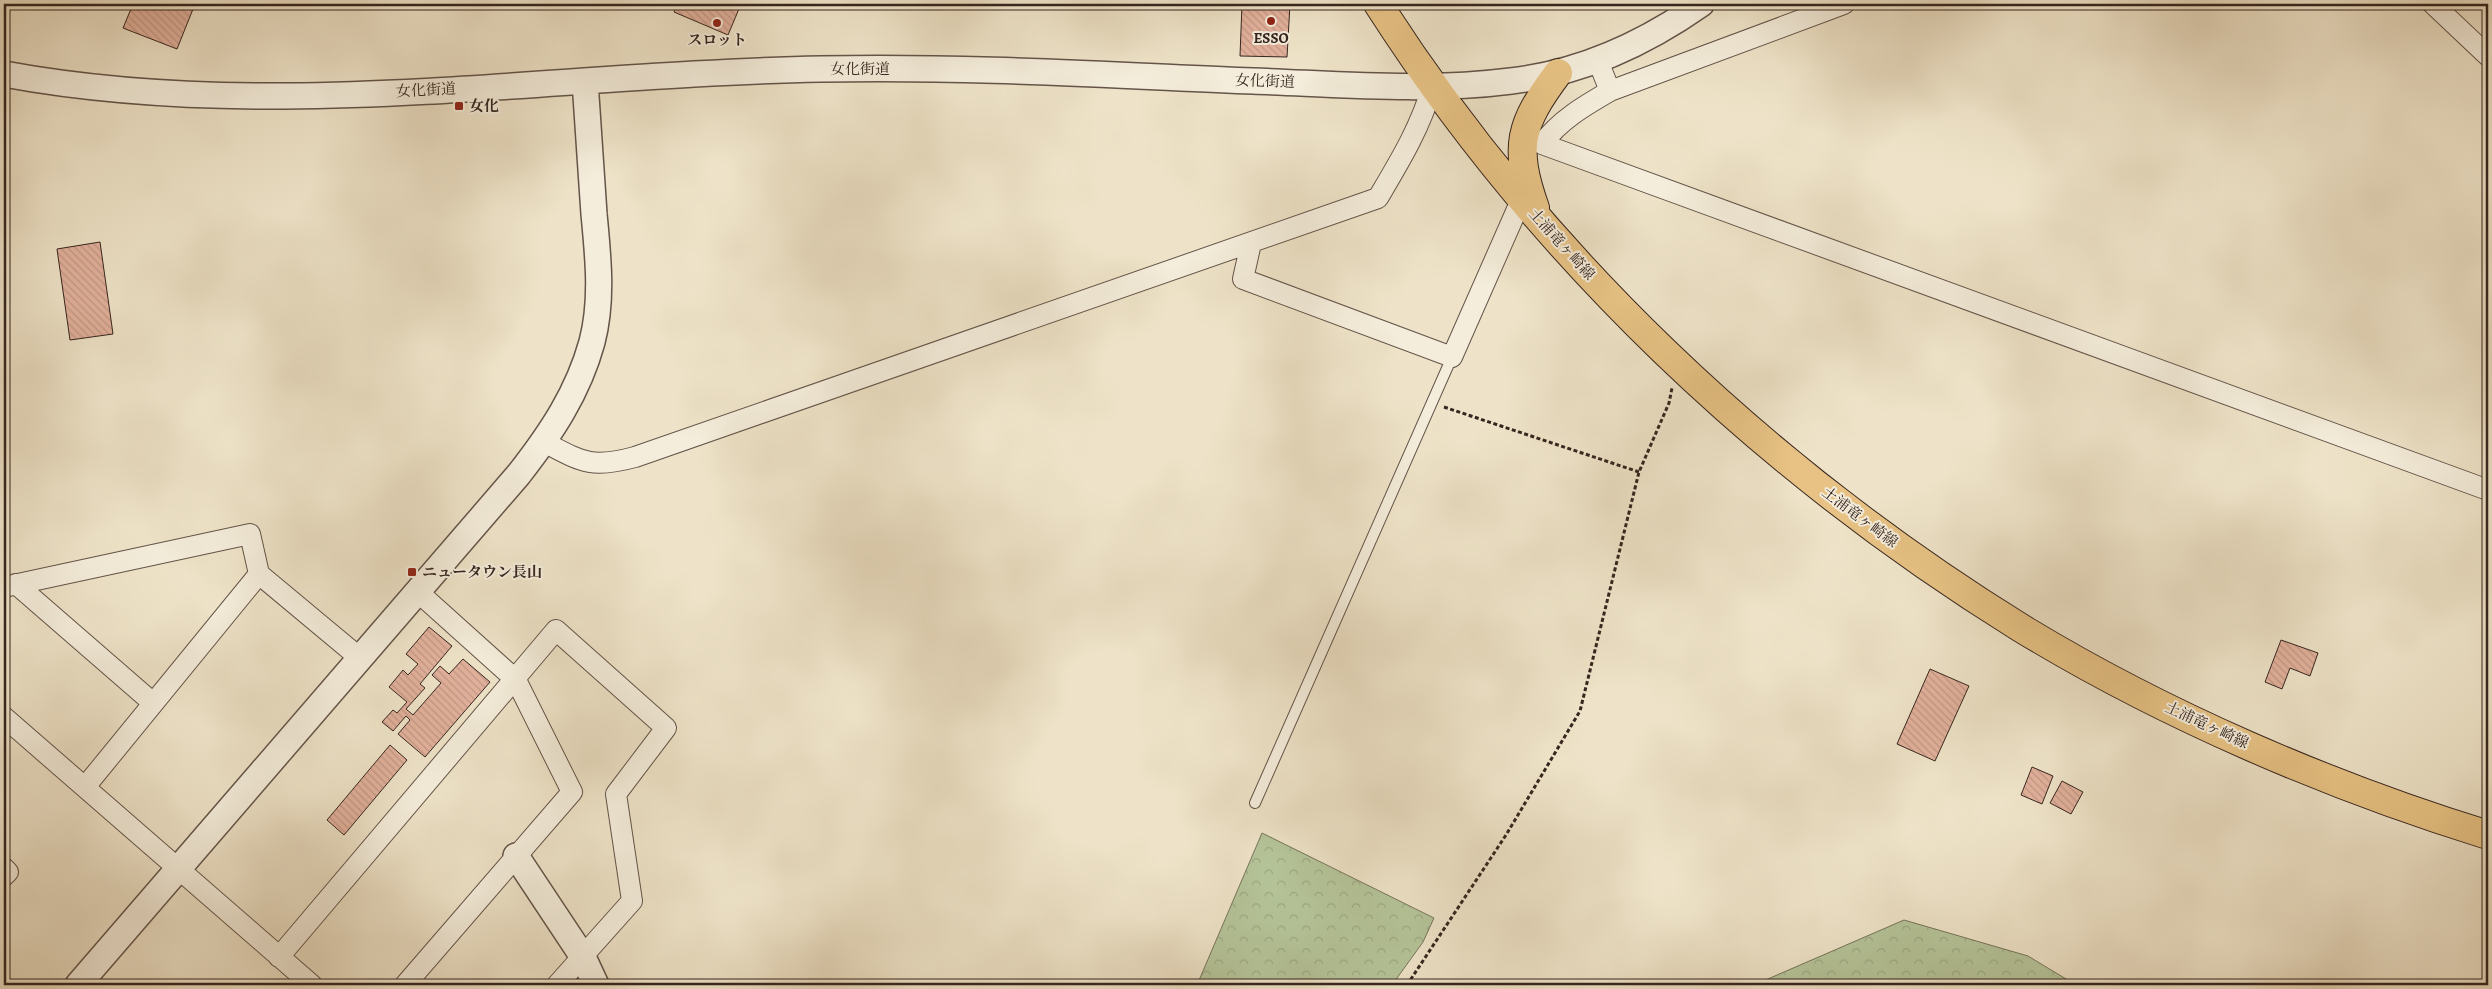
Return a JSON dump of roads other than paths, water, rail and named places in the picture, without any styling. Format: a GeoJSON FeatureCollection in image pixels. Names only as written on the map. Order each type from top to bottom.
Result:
{"type":"FeatureCollection","features":[{"type":"Feature","properties":{"kind":"main road","name":"土浦竜ヶ崎線"},"geometry":{"type":"LineString","coordinates":[[1378,4],[1433,85],[1530,207],[1618,304],[1729,411],[1842,504],[1958,587],[2023,629],[2087,666],[2244,743],[2385,802],[2488,835]]}},
{"type":"Feature","properties":{"kind":"main road"},"geometry":{"type":"LineString","coordinates":[[1530,207],[1522,157],[1522,141],[1526,126],[1538,100],[1558,73]]}},
{"type":"Feature","properties":{"kind":"street","name":"女化街道"},"geometry":{"type":"LineString","coordinates":[[4,74],[102,89],[171,95],[285,98],[842,69],[997,70],[1336,84],[1433,85],[1503,82],[1558,73],[1598,61],[1677,21],[1701,4]]}},
{"type":"Feature","properties":{"kind":"street"},"geometry":{"type":"LineString","coordinates":[[1844,4],[1610,91],[1554,128],[1542,144],[2488,490]]}},
{"type":"Feature","properties":{"kind":"street"},"geometry":{"type":"LineString","coordinates":[[2433,4],[2488,56]]}},
{"type":"Feature","properties":{"kind":"street"},"geometry":{"type":"LineString","coordinates":[[1598,61],[1610,91]]}},
{"type":"Feature","properties":{"kind":"street"},"geometry":{"type":"LineString","coordinates":[[78,985],[418,592],[544,442],[572,394],[592,341],[598,309],[599,275],[585,81]]}},
{"type":"Feature","properties":{"kind":"street"},"geometry":{"type":"LineString","coordinates":[[544,442],[579,460],[594,464],[613,463],[1378,198],[1414,138],[1423,119],[1433,85]]}},
{"type":"Feature","properties":{"kind":"street"},"geometry":{"type":"LineString","coordinates":[[1252,243],[1243,280],[1452,356],[1530,207]]}},
{"type":"Feature","properties":{"kind":"street"},"geometry":{"type":"LineString","coordinates":[[10,586],[250,534],[259,574],[360,659]]}},
{"type":"Feature","properties":{"kind":"street"},"geometry":{"type":"LineString","coordinates":[[84,787],[259,574]]}},
{"type":"Feature","properties":{"kind":"street"},"geometry":{"type":"LineString","coordinates":[[10,586],[153,703]]}},
{"type":"Feature","properties":{"kind":"street"},"geometry":{"type":"LineString","coordinates":[[406,985],[572,792],[516,680],[418,592]]}},
{"type":"Feature","properties":{"kind":"street"},"geometry":{"type":"LineString","coordinates":[[279,957],[516,680],[556,630],[666,728],[616,794],[632,901],[557,985]]}},
{"type":"Feature","properties":{"kind":"street"},"geometry":{"type":"LineString","coordinates":[[4,717],[312,985]]}},
{"type":"Feature","properties":{"kind":"street"},"geometry":{"type":"LineString","coordinates":[[516,856],[583,957],[596,985]]}},
{"type":"Feature","properties":{"kind":"street"},"geometry":{"type":"LineString","coordinates":[[4,868],[8,872],[4,876]]}},
{"type":"Feature","properties":{"kind":"lane"},"geometry":{"type":"LineString","coordinates":[[1255,803],[1452,356]]}},
{"type":"Feature","properties":{"kind":"place","name":"ESSO"},"geometry":{"type":"Point","coordinates":[1271,21]}},
{"type":"Feature","properties":{"kind":"place","name":"スロット"},"geometry":{"type":"Point","coordinates":[717,23]}},
{"type":"Feature","properties":{"kind":"place","name":"女化"},"geometry":{"type":"Point","coordinates":[459,106]}},
{"type":"Feature","properties":{"kind":"place","name":"ニュータウン長山"},"geometry":{"type":"Point","coordinates":[412,572]}}]}
